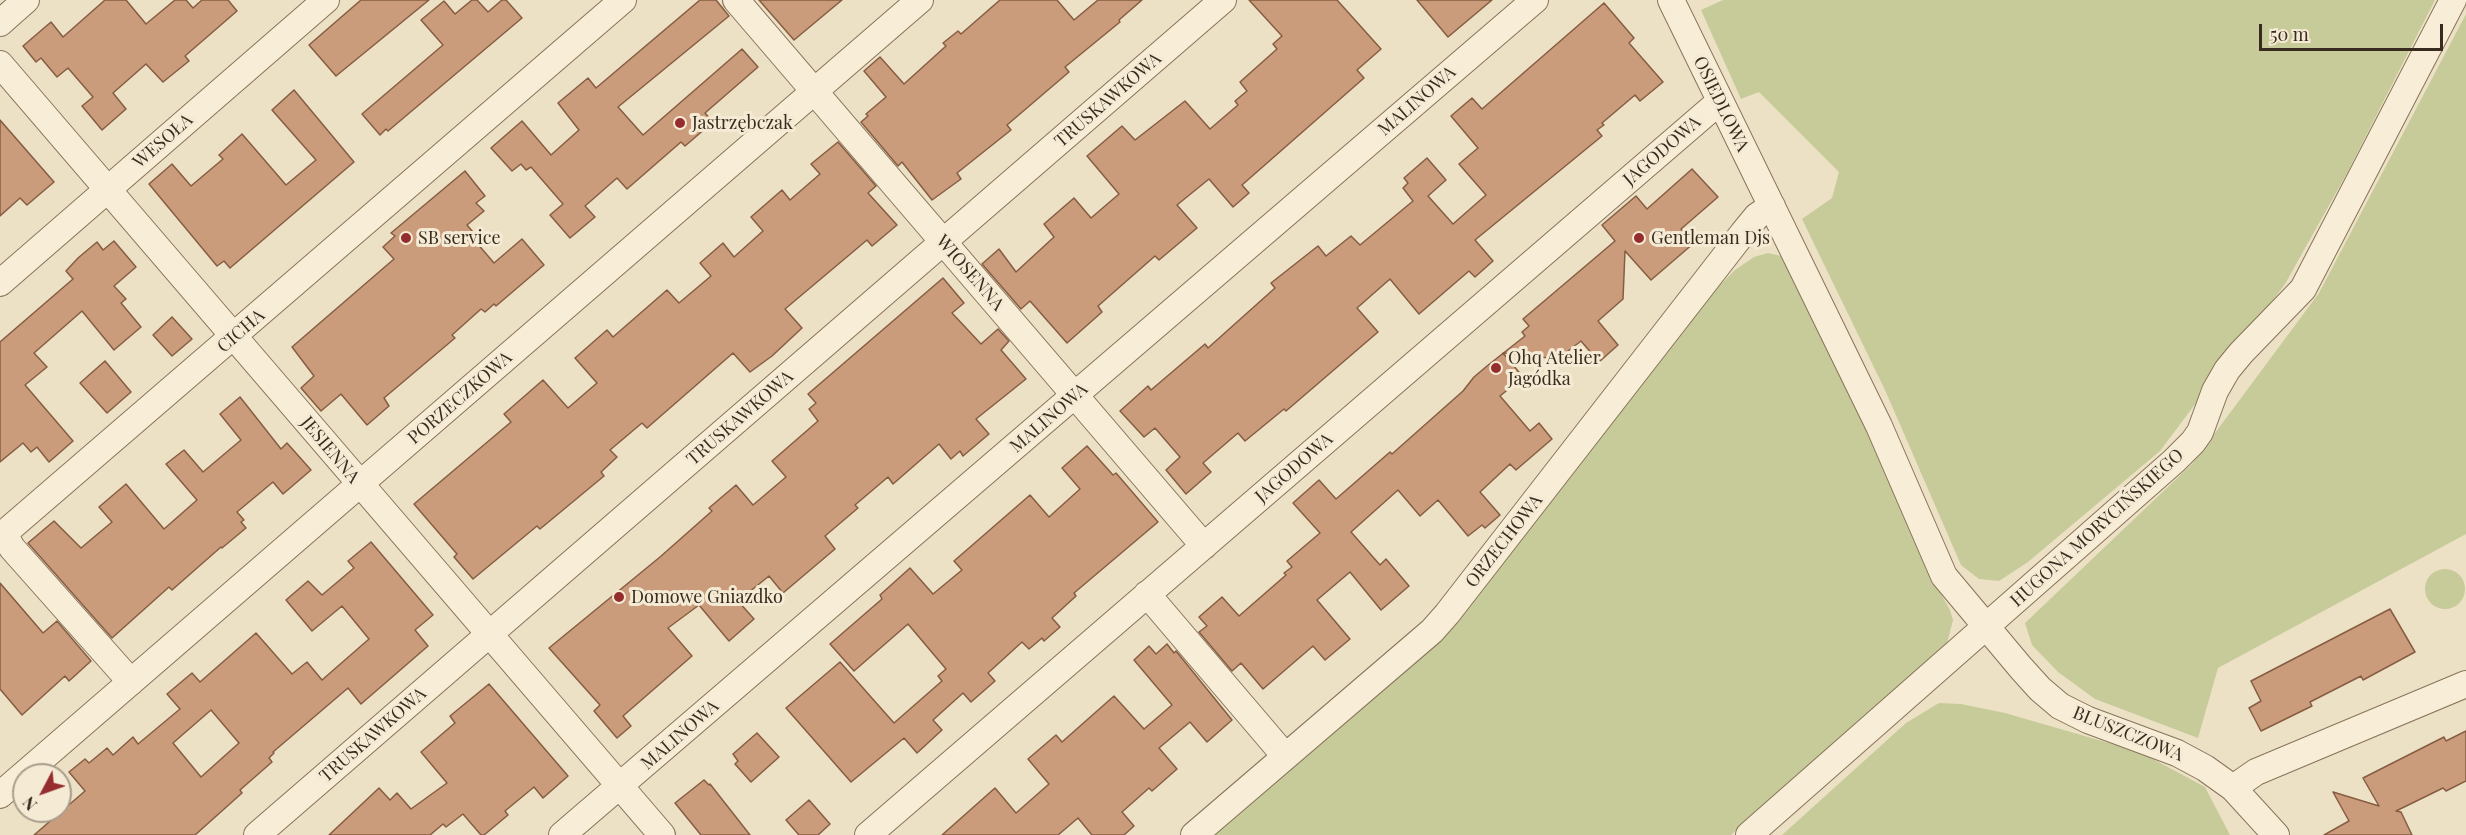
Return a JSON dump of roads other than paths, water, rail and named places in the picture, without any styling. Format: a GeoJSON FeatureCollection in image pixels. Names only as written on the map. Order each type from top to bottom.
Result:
{"type":"FeatureCollection","features":[{"type":"Feature","properties":{"kind":"street"},"geometry":{"type":"LineString","coordinates":[[0,23],[26,0]]}},
{"type":"Feature","properties":{"kind":"street","name":"WESOŁA"},"geometry":{"type":"LineString","coordinates":[[0,283],[326,0]]}},
{"type":"Feature","properties":{"kind":"street","name":"CICHA"},"geometry":{"type":"LineString","coordinates":[[130,682],[12,548],[6,537],[7,532],[623,0]]}},
{"type":"Feature","properties":{"kind":"street","name":"WIOSENNA"},"geometry":{"type":"LineString","coordinates":[[736,0],[1204,546]]}},
{"type":"Feature","properties":{"kind":"street","name":"PORZECZKOWA"},"geometry":{"type":"LineString","coordinates":[[0,795],[920,0]]}},
{"type":"Feature","properties":{"kind":"street","name":"TRUSKAWKOWA"},"geometry":{"type":"LineString","coordinates":[[257,835],[1223,0]]}},
{"type":"Feature","properties":{"kind":"street","name":"MALINOWA"},"geometry":{"type":"LineString","coordinates":[[562,835],[1535,0]]}},
{"type":"Feature","properties":{"kind":"street","name":"OSIEDLOWA"},"geometry":{"type":"LineString","coordinates":[[1671,0],[1879,426],[1944,576],[1986,626]]}},
{"type":"Feature","properties":{"kind":"street","name":"HUGONA MORYCIŃSKIEGO"},"geometry":{"type":"LineString","coordinates":[[1749,835],[2193,442],[2227,370],[2241,352],[2303,290],[2453,0]]}},
{"type":"Feature","properties":{"kind":"street","name":"JESIENNA"},"geometry":{"type":"LineString","coordinates":[[0,64],[662,835]]}},
{"type":"Feature","properties":{"kind":"street","name":"JAGODOWA"},"geometry":{"type":"LineString","coordinates":[[868,835],[1719,102]]}},
{"type":"Feature","properties":{"kind":"street","name":"ORZECHOWA"},"geometry":{"type":"LineString","coordinates":[[1194,835],[1432,631],[1743,233],[1757,216],[1772,206]]}},
{"type":"Feature","properties":{"kind":"street"},"geometry":{"type":"LineString","coordinates":[[1147,594],[1285,756]]}},
{"type":"Feature","properties":{"kind":"street","name":"BLUSZCZOWA"},"geometry":{"type":"LineString","coordinates":[[1986,626],[2040,689],[2060,706],[2088,720],[2177,753],[2205,768],[2233,788],[2276,835]]}},
{"type":"Feature","properties":{"kind":"street"},"geometry":{"type":"LineString","coordinates":[[2233,788],[2256,772],[2466,684]]}},
{"type":"Feature","properties":{"kind":"place","name":"Jastrzębczak"},"geometry":{"type":"Point","coordinates":[680,123]}},
{"type":"Feature","properties":{"kind":"place","name":"SB service"},"geometry":{"type":"Point","coordinates":[406,238]}},
{"type":"Feature","properties":{"kind":"place","name":"Gentleman Djs"},"geometry":{"type":"Point","coordinates":[1639,238]}},
{"type":"Feature","properties":{"kind":"place","name":"Ohq Atelier Jagódka"},"geometry":{"type":"Point","coordinates":[1496,368]}},
{"type":"Feature","properties":{"kind":"place","name":"Domowe Gniazdko"},"geometry":{"type":"Point","coordinates":[619,597]}}]}
